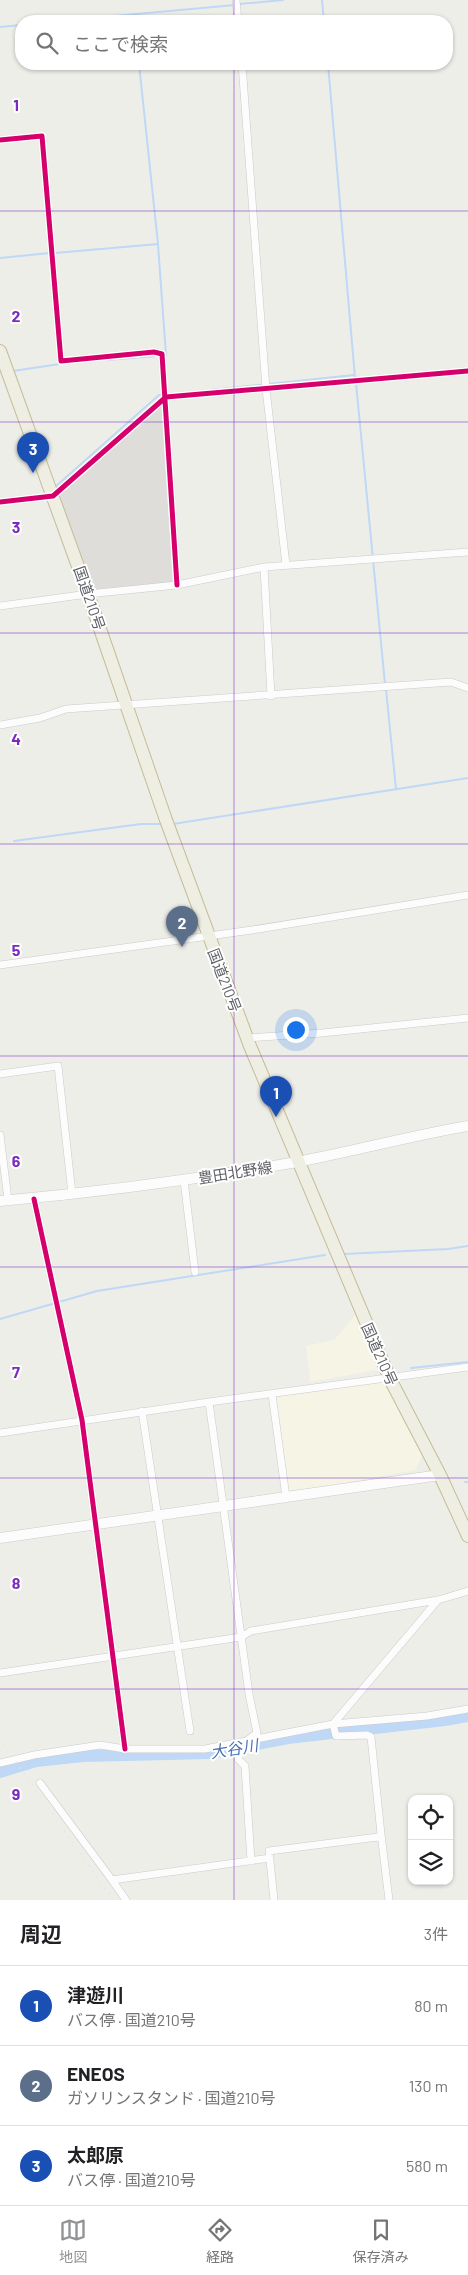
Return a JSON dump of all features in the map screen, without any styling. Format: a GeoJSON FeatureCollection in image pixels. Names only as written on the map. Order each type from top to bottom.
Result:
{"type":"FeatureCollection","features":[{"type":"Feature","properties":{"kind":"highway","name":"国道210号"},"geometry":{"type":"LineString","coordinates":[[0,351],[3,369],[53,496],[166,820],[246,1038],[390,1379],[440,1475],[468,1536]]}},
{"type":"Feature","properties":{"kind":"main road","name":"豊田北野線"},"geometry":{"type":"LineString","coordinates":[[4,1201],[184,1180],[364,1149],[411,1136],[468,1126]]}},
{"type":"Feature","properties":{"kind":"main road"},"geometry":{"type":"LineString","coordinates":[[0,1538],[440,1475]]}},
{"type":"Feature","properties":{"kind":"street"},"geometry":{"type":"LineString","coordinates":[[236,0],[237,15]]}},
{"type":"Feature","properties":{"kind":"street"},"geometry":{"type":"LineString","coordinates":[[242,70],[266,388],[286,565]]}},
{"type":"Feature","properties":{"kind":"street"},"geometry":{"type":"LineString","coordinates":[[0,140],[42,136],[61,361],[154,352],[162,354],[177,585]]}},
{"type":"Feature","properties":{"kind":"street"},"geometry":{"type":"LineString","coordinates":[[0,502],[53,496],[166,398],[468,371]]}},
{"type":"Feature","properties":{"kind":"street"},"geometry":{"type":"LineString","coordinates":[[0,606],[88,594],[177,585],[264,567],[468,552]]}},
{"type":"Feature","properties":{"kind":"street"},"geometry":{"type":"LineString","coordinates":[[264,567],[271,696]]}},
{"type":"Feature","properties":{"kind":"street"},"geometry":{"type":"LineString","coordinates":[[0,725],[40,718],[66,710],[451,682],[468,688]]}},
{"type":"Feature","properties":{"kind":"street"},"geometry":{"type":"LineString","coordinates":[[0,965],[208,936],[468,895]]}},
{"type":"Feature","properties":{"kind":"street"},"geometry":{"type":"LineString","coordinates":[[246,1038],[322,1033],[468,1018]]}},
{"type":"Feature","properties":{"kind":"street"},"geometry":{"type":"LineString","coordinates":[[0,1074],[58,1066],[72,1194]]}},
{"type":"Feature","properties":{"kind":"street"},"geometry":{"type":"LineString","coordinates":[[0,1135],[4,1201]]}},
{"type":"Feature","properties":{"kind":"street"},"geometry":{"type":"LineString","coordinates":[[184,1180],[195,1272]]}},
{"type":"Feature","properties":{"kind":"street"},"geometry":{"type":"LineString","coordinates":[[34,1198],[82,1420],[125,1749]]}},
{"type":"Feature","properties":{"kind":"street"},"geometry":{"type":"LineString","coordinates":[[0,1433],[142,1411],[468,1367]]}},
{"type":"Feature","properties":{"kind":"street"},"geometry":{"type":"LineString","coordinates":[[272,1394],[286,1497]]}},
{"type":"Feature","properties":{"kind":"street"},"geometry":{"type":"LineString","coordinates":[[209,1402],[249,1694],[257,1733]]}},
{"type":"Feature","properties":{"kind":"street"},"geometry":{"type":"LineString","coordinates":[[142,1411],[190,1731]]}},
{"type":"Feature","properties":{"kind":"street"},"geometry":{"type":"LineString","coordinates":[[0,1673],[241,1637],[250,1631],[438,1600],[468,1591]]}},
{"type":"Feature","properties":{"kind":"street"},"geometry":{"type":"LineString","coordinates":[[332,1724],[438,1600]]}},
{"type":"Feature","properties":{"kind":"street"},"geometry":{"type":"LineString","coordinates":[[0,1763],[34,1755],[100,1745],[125,1749],[205,1749],[332,1724],[427,1716],[468,1709]]}},
{"type":"Feature","properties":{"kind":"street"},"geometry":{"type":"LineString","coordinates":[[332,1724],[336,1736],[367,1735],[370,1737],[389,1900]]}},
{"type":"Feature","properties":{"kind":"street"},"geometry":{"type":"LineString","coordinates":[[251,1861],[245,1766],[238,1759],[245,1742],[257,1733],[275,1735]]}},
{"type":"Feature","properties":{"kind":"street"},"geometry":{"type":"LineString","coordinates":[[40,1783],[126,1900]]}},
{"type":"Feature","properties":{"kind":"street"},"geometry":{"type":"LineString","coordinates":[[274,1900],[269,1851],[378,1837],[381,1834]]}},
{"type":"Feature","properties":{"kind":"street"},"geometry":{"type":"LineString","coordinates":[[112,1880],[270,1858]]}},
{"type":"Feature","properties":{"kind":"shaded area"},"geometry":{"type":"Polygon","coordinates":[[[166,397],[177,585],[88,594],[53,496],[166,397]]]}},
{"type":"Feature","properties":{"kind":"shaded area"},"geometry":{"type":"Polygon","coordinates":[[[357,1313],[382,1369],[310,1382],[306,1346],[334,1340],[357,1313]]]}},
{"type":"Feature","properties":{"kind":"shaded area"},"geometry":{"type":"Polygon","coordinates":[[[387,1382],[423,1455],[415,1470],[289,1493],[275,1396],[387,1382]]]}},
{"type":"Feature","properties":{"kind":"waterway"},"geometry":{"type":"LineString","coordinates":[[239,4],[283,0]]}},
{"type":"Feature","properties":{"kind":"waterway"},"geometry":{"type":"LineString","coordinates":[[322,0],[323,15]]}},
{"type":"Feature","properties":{"kind":"waterway"},"geometry":{"type":"LineString","coordinates":[[126,15],[235,5]]}},
{"type":"Feature","properties":{"kind":"waterway"},"geometry":{"type":"LineString","coordinates":[[0,27],[15,26]]}},
{"type":"Feature","properties":{"kind":"waterway"},"geometry":{"type":"LineString","coordinates":[[55,253],[158,244],[140,70]]}},
{"type":"Feature","properties":{"kind":"waterway"},"geometry":{"type":"LineString","coordinates":[[329,70],[355,378]]}},
{"type":"Feature","properties":{"kind":"waterway"},"geometry":{"type":"LineString","coordinates":[[158,245],[166,355],[164,355]]}},
{"type":"Feature","properties":{"kind":"waterway"},"geometry":{"type":"LineString","coordinates":[[0,258],[50,253]]}},
{"type":"Feature","properties":{"kind":"waterway"},"geometry":{"type":"LineString","coordinates":[[107,360],[157,356]]}},
{"type":"Feature","properties":{"kind":"waterway"},"geometry":{"type":"LineString","coordinates":[[13,371],[60,364]]}},
{"type":"Feature","properties":{"kind":"waterway"},"geometry":{"type":"LineString","coordinates":[[210,390],[354,375]]}},
{"type":"Feature","properties":{"kind":"waterway"},"geometry":{"type":"LineString","coordinates":[[356,383],[385,684]]}},
{"type":"Feature","properties":{"kind":"waterway"},"geometry":{"type":"LineString","coordinates":[[55,487],[159,395],[163,395]]}},
{"type":"Feature","properties":{"kind":"waterway"},"geometry":{"type":"LineString","coordinates":[[386,689],[396,789]]}},
{"type":"Feature","properties":{"kind":"waterway"},"geometry":{"type":"LineString","coordinates":[[173,824],[468,778]]}},
{"type":"Feature","properties":{"kind":"waterway"},"geometry":{"type":"LineString","coordinates":[[14,841],[141,824],[163,824]]}},
{"type":"Feature","properties":{"kind":"waterway"},"geometry":{"type":"LineString","coordinates":[[344,1254],[448,1249],[468,1246]]}},
{"type":"Feature","properties":{"kind":"waterway"},"geometry":{"type":"LineString","coordinates":[[0,1319],[97,1291],[325,1255]]}},
{"type":"Feature","properties":{"kind":"waterway"},"geometry":{"type":"LineString","coordinates":[[411,1368],[468,1362]]}},
{"type":"Feature","properties":{"kind":"waterway","name":"大谷川"},"geometry":{"type":"LineString","coordinates":[[0,1772],[36,1761],[83,1756],[210,1753],[288,1738],[468,1716]]}},
{"type":"Feature","properties":{"kind":"railway"},"geometry":{"type":"LineString","coordinates":[[0,1739],[113,1900]]}},
{"type":"Feature","properties":{"kind":"cycle path"},"geometry":{"type":"LineString","coordinates":[[0,140],[42,136],[61,361],[154,352],[162,354],[177,585]]}},
{"type":"Feature","properties":{"kind":"cycle path"},"geometry":{"type":"LineString","coordinates":[[0,502],[53,496],[166,397],[468,371]]}},
{"type":"Feature","properties":{"kind":"cycle path"},"geometry":{"type":"LineString","coordinates":[[34,1199],[82,1420],[125,1749]]}},
{"type":"Feature","properties":{"kind":"place","name":"太郎原"},"geometry":{"type":"Point","coordinates":[33,473]}},
{"type":"Feature","properties":{"kind":"place","name":"ENEOS"},"geometry":{"type":"Point","coordinates":[182,947]}},
{"type":"Feature","properties":{"kind":"place","name":"津遊川"},"geometry":{"type":"Point","coordinates":[276,1117]}}]}
